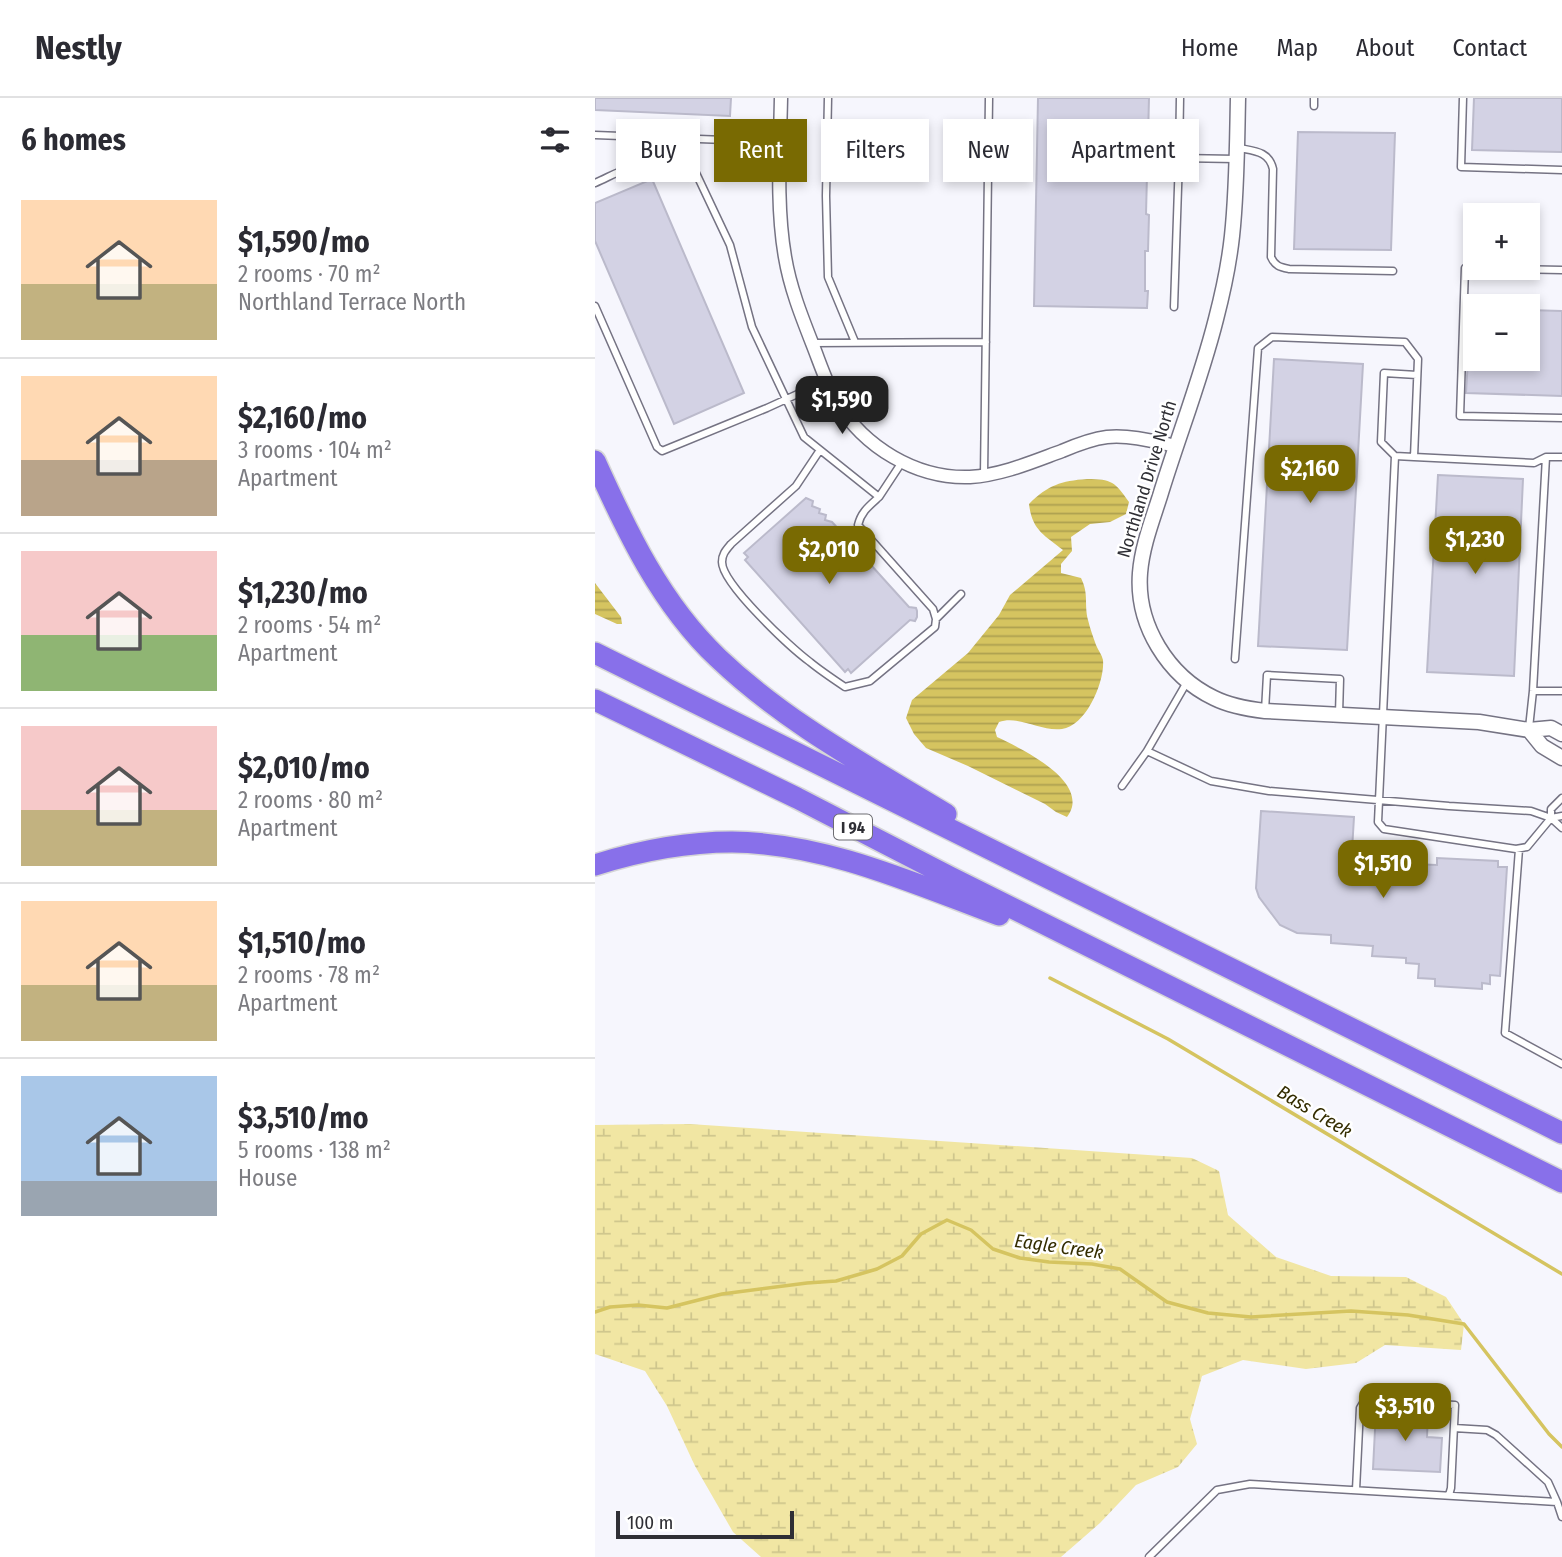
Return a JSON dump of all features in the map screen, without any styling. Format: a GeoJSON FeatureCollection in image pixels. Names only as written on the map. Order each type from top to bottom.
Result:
{"type":"FeatureCollection","features":[{"type":"Feature","properties":{"kind":"highway"},"geometry":{"type":"LineString","coordinates":[[595,461],[650,572],[717,658],[760,695],[800,724],[1064,886]]}},
{"type":"Feature","properties":{"kind":"highway","name":"I 94"},"geometry":{"type":"LineString","coordinates":[[595,653],[1558,1131]]}},
{"type":"Feature","properties":{"kind":"highway","name":"I 94"},"geometry":{"type":"LineString","coordinates":[[595,699],[1562,1182]]}},
{"type":"Feature","properties":{"kind":"highway"},"geometry":{"type":"LineString","coordinates":[[595,866],[652,850],[713,843],[743,843],[804,850],[876,869],[1111,957]]}},
{"type":"Feature","properties":{"kind":"street"},"geometry":{"type":"LineString","coordinates":[[781,98],[781,119]]}},
{"type":"Feature","properties":{"kind":"street","name":"Northland Drive North"},"geometry":{"type":"LineString","coordinates":[[1238,98],[1232,237],[1223,290],[1210,342],[1145,542],[1140,576],[1141,596],[1144,616],[1154,640],[1173,667],[1188,680],[1215,698],[1246,708],[1479,722],[1529,730],[1551,728],[1562,734]]}},
{"type":"Feature","properties":{"kind":"street"},"geometry":{"type":"LineString","coordinates":[[780,182],[780,215],[785,258],[793,291],[826,381],[838,404],[874,444],[902,462],[920,469],[967,477],[1013,469],[1107,437],[1133,437],[1175,446]]}},
{"type":"Feature","properties":{"kind":"street"},"geometry":{"type":"LineString","coordinates":[[1529,730],[1542,746],[1562,758]]}},
{"type":"Feature","properties":{"kind":"lane"},"geometry":{"type":"LineString","coordinates":[[828,98],[828,276],[855,342]]}},
{"type":"Feature","properties":{"kind":"lane"},"geometry":{"type":"LineString","coordinates":[[984,475],[989,98]]}},
{"type":"Feature","properties":{"kind":"lane"},"geometry":{"type":"LineString","coordinates":[[1180,98],[1180,119]]}},
{"type":"Feature","properties":{"kind":"lane"},"geometry":{"type":"LineString","coordinates":[[1314,98],[1314,106]]}},
{"type":"Feature","properties":{"kind":"lane"},"geometry":{"type":"LineString","coordinates":[[1463,98],[1461,167],[1562,170]]}},
{"type":"Feature","properties":{"kind":"lane"},"geometry":{"type":"LineString","coordinates":[[595,135],[714,140]]}},
{"type":"Feature","properties":{"kind":"lane"},"geometry":{"type":"LineString","coordinates":[[1199,156],[1237,153],[1266,155],[1271,161],[1271,257],[1273,263],[1279,267],[1289,270],[1393,271]]}},
{"type":"Feature","properties":{"kind":"lane"},"geometry":{"type":"LineString","coordinates":[[595,183],[635,166],[654,164],[688,167],[695,171],[730,245],[751,327],[804,438],[879,497]]}},
{"type":"Feature","properties":{"kind":"lane"},"geometry":{"type":"LineString","coordinates":[[1174,307],[1178,182]]}},
{"type":"Feature","properties":{"kind":"lane"},"geometry":{"type":"LineString","coordinates":[[1562,270],[1465,268],[1460,416],[1562,418]]}},
{"type":"Feature","properties":{"kind":"lane"},"geometry":{"type":"LineString","coordinates":[[595,306],[657,447],[662,451],[826,381]]}},
{"type":"Feature","properties":{"kind":"lane"},"geometry":{"type":"LineString","coordinates":[[1235,659],[1258,348],[1272,337],[1405,342],[1418,359],[1414,457]]}},
{"type":"Feature","properties":{"kind":"lane"},"geometry":{"type":"LineString","coordinates":[[812,343],[986,342]]}},
{"type":"Feature","properties":{"kind":"lane"},"geometry":{"type":"LineString","coordinates":[[1417,375],[1384,373],[1381,442],[1395,456],[1534,463],[1546,457],[1562,457]]}},
{"type":"Feature","properties":{"kind":"lane"},"geometry":{"type":"LineString","coordinates":[[820,450],[796,486],[731,544],[723,554],[722,563],[724,572],[763,619],[808,662],[845,687],[870,681],[935,626],[933,609],[858,525],[864,510],[879,497],[902,462]]}},
{"type":"Feature","properties":{"kind":"lane"},"geometry":{"type":"LineString","coordinates":[[1395,456],[1378,822],[1384,830],[1520,849],[1527,847],[1551,818],[1551,809],[1562,798]]}},
{"type":"Feature","properties":{"kind":"lane"},"geometry":{"type":"LineString","coordinates":[[1529,730],[1546,457]]}},
{"type":"Feature","properties":{"kind":"lane"},"geometry":{"type":"LineString","coordinates":[[936,619],[961,594]]}},
{"type":"Feature","properties":{"kind":"lane"},"geometry":{"type":"LineString","coordinates":[[1265,711],[1268,675],[1340,679],[1339,714]]}},
{"type":"Feature","properties":{"kind":"lane"},"geometry":{"type":"LineString","coordinates":[[1122,786],[1147,751],[1188,680]]}},
{"type":"Feature","properties":{"kind":"lane"},"geometry":{"type":"LineString","coordinates":[[1532,691],[1562,691]]}},
{"type":"Feature","properties":{"kind":"lane"},"geometry":{"type":"LineString","coordinates":[[1147,751],[1211,780],[1269,791],[1531,811],[1551,818],[1562,828]]}},
{"type":"Feature","properties":{"kind":"lane"},"geometry":{"type":"LineString","coordinates":[[1551,818],[1562,816]]}},
{"type":"Feature","properties":{"kind":"lane"},"geometry":{"type":"LineString","coordinates":[[1520,849],[1505,1033],[1562,1064]]}},
{"type":"Feature","properties":{"kind":"lane"},"geometry":{"type":"LineString","coordinates":[[1356,1490],[1360,1408],[1370,1400],[1455,1405],[1449,1495]]}},
{"type":"Feature","properties":{"kind":"lane"},"geometry":{"type":"LineString","coordinates":[[1454,1428],[1487,1430],[1496,1435],[1548,1482],[1562,1517]]}},
{"type":"Feature","properties":{"kind":"lane"},"geometry":{"type":"LineString","coordinates":[[1149,1557],[1217,1490],[1250,1484],[1557,1502]]}},
{"type":"Feature","properties":{"kind":"green space"},"geometry":{"type":"Polygon","coordinates":[[[690,1124],[1192,1158],[1219,1171],[1228,1215],[1276,1257],[1331,1276],[1406,1277],[1446,1297],[1464,1324],[1461,1350],[1385,1345],[1356,1363],[1306,1369],[1243,1360],[1202,1376],[1190,1419],[1197,1444],[1178,1467],[1136,1485],[1100,1523],[1061,1557],[761,1557],[733,1532],[695,1466],[667,1406],[645,1371],[595,1354],[595,1125],[690,1124]]]}},
{"type":"Feature","properties":{"kind":"shaded area"},"geometry":{"type":"Polygon","coordinates":[[[1087,479],[1112,483],[1129,502],[1126,514],[1110,522],[1090,524],[1071,537],[1072,551],[1061,564],[1061,573],[1081,578],[1086,594],[1088,620],[1103,660],[1097,691],[1086,712],[1071,726],[1054,729],[1007,720],[999,722],[995,730],[997,737],[1046,764],[1057,774],[1072,796],[1072,807],[1067,817],[968,766],[926,748],[914,734],[906,718],[912,700],[968,653],[999,615],[1010,595],[1063,550],[1036,526],[1029,504],[1055,485],[1087,479]]]}},
{"type":"Feature","properties":{"kind":"shaded area"},"geometry":{"type":"Polygon","coordinates":[[[595,583],[621,617],[622,624],[595,614],[595,583]]]}},
{"type":"Feature","properties":{"kind":"building"},"geometry":{"type":"Polygon","coordinates":[[[595,98],[731,98],[730,116],[595,110],[595,98]]]}},
{"type":"Feature","properties":{"kind":"building"},"geometry":{"type":"Polygon","coordinates":[[[1038,98],[1149,98],[1148,119],[1047,119],[1047,182],[1147,182],[1146,214],[1149,215],[1148,251],[1145,251],[1147,308],[1034,306],[1038,98]]]}},
{"type":"Feature","properties":{"kind":"building"},"geometry":{"type":"Polygon","coordinates":[[[1474,98],[1562,98],[1562,152],[1472,150],[1474,98]]]}},
{"type":"Feature","properties":{"kind":"building"},"geometry":{"type":"Polygon","coordinates":[[[1298,132],[1395,133],[1391,250],[1294,249],[1298,132]]]}},
{"type":"Feature","properties":{"kind":"building"},"geometry":{"type":"Polygon","coordinates":[[[645,182],[653,182],[744,393],[674,424],[595,241],[595,203],[645,182]]]}},
{"type":"Feature","properties":{"kind":"building"},"geometry":{"type":"Polygon","coordinates":[[[1540,310],[1562,311],[1562,396],[1466,393],[1467,371],[1540,371],[1540,310]]]}},
{"type":"Feature","properties":{"kind":"building"},"geometry":{"type":"Polygon","coordinates":[[[1274,359],[1363,364],[1347,650],[1258,646],[1274,359]]]}},
{"type":"Feature","properties":{"kind":"building"},"geometry":{"type":"Polygon","coordinates":[[[1438,475],[1523,479],[1514,676],[1427,672],[1438,475]]]}},
{"type":"Feature","properties":{"kind":"building"},"geometry":{"type":"Polygon","coordinates":[[[806,498],[813,501],[812,506],[820,509],[819,513],[826,515],[825,520],[832,522],[909,607],[916,608],[917,611],[915,621],[910,620],[851,673],[848,669],[845,672],[745,560],[748,557],[744,553],[806,498]]]}},
{"type":"Feature","properties":{"kind":"building"},"geometry":{"type":"Polygon","coordinates":[[[1261,811],[1354,817],[1351,867],[1386,869],[1386,863],[1437,865],[1437,858],[1498,861],[1498,867],[1507,867],[1500,976],[1490,975],[1490,984],[1482,983],[1482,989],[1435,986],[1435,979],[1418,978],[1419,964],[1406,963],[1406,958],[1372,956],[1373,946],[1331,943],[1331,935],[1297,933],[1280,925],[1259,897],[1256,888],[1261,811]]]}},
{"type":"Feature","properties":{"kind":"building"},"geometry":{"type":"Polygon","coordinates":[[[1376,1410],[1428,1413],[1427,1437],[1442,1438],[1440,1472],[1373,1469],[1376,1410]]]}},
{"type":"Feature","properties":{"kind":"waterway","name":"Bass Creek"},"geometry":{"type":"LineString","coordinates":[[1050,978],[1168,1039],[1562,1274]]}},
{"type":"Feature","properties":{"kind":"waterway","name":"Eagle Creek"},"geometry":{"type":"LineString","coordinates":[[595,1312],[610,1307],[638,1305],[667,1308],[722,1294],[836,1281],[877,1269],[902,1256],[921,1234],[947,1220],[971,1230],[993,1249],[1020,1258],[1120,1269],[1167,1302],[1208,1313],[1251,1317],[1351,1311],[1408,1315],[1464,1324],[1562,1447]]}}]}
